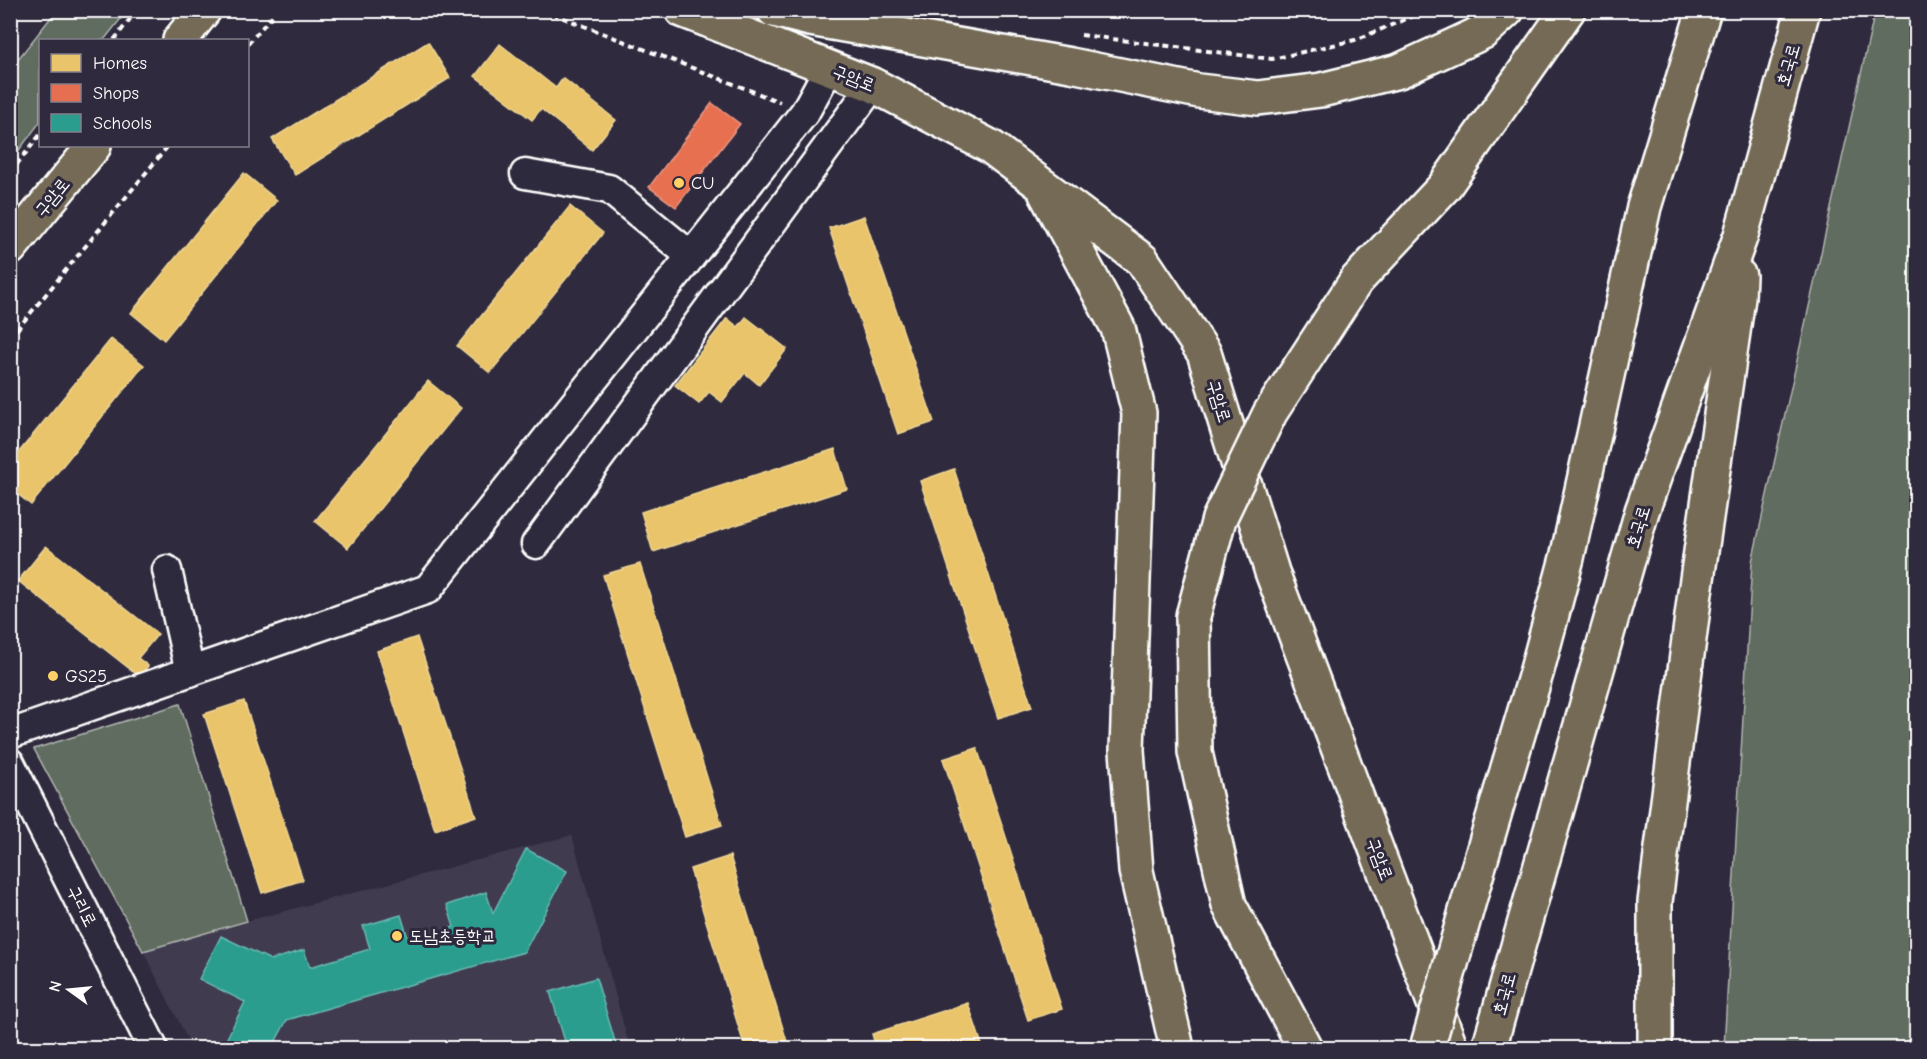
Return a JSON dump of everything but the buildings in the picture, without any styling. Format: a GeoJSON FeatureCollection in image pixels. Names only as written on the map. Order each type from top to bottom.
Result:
{"type":"FeatureCollection","features":[{"type":"Feature","properties":{"kind":"main road"},"geometry":{"type":"LineString","coordinates":[[181,39],[204,10]]}},
{"type":"Feature","properties":{"kind":"main road","name":"구암로"},"geometry":{"type":"LineString","coordinates":[[682,10],[873,85],[991,147],[1142,260],[1204,353],[1272,572],[1451,1048]]}},
{"type":"Feature","properties":{"kind":"main road"},"geometry":{"type":"LineString","coordinates":[[774,10],[810,19],[1071,66],[1199,92],[1258,98],[1321,90],[1399,71],[1483,32],[1507,10]]}},
{"type":"Feature","properties":{"kind":"main road"},"geometry":{"type":"LineString","coordinates":[[1305,1048],[1229,905],[1194,752],[1193,616],[1219,519],[1270,413],[1356,281],[1444,187],[1568,10]]}},
{"type":"Feature","properties":{"kind":"main road"},"geometry":{"type":"LineString","coordinates":[[1427,1048],[1537,670],[1567,558],[1644,207],[1704,10]]}},
{"type":"Feature","properties":{"kind":"main road","name":"호국로"},"geometry":{"type":"LineString","coordinates":[[1489,1048],[1642,511],[1741,234],[1803,10]]}},
{"type":"Feature","properties":{"kind":"main road","name":"구암로"},"geometry":{"type":"LineString","coordinates":[[10,248],[93,147]]}},
{"type":"Feature","properties":{"kind":"main road"},"geometry":{"type":"LineString","coordinates":[[1041,184],[1118,328],[1139,413],[1127,750],[1136,871],[1177,1048]]}},
{"type":"Feature","properties":{"kind":"main road"},"geometry":{"type":"LineString","coordinates":[[1655,1048],[1655,902],[1738,298],[1741,234]]}},
{"type":"Feature","properties":{"kind":"street"},"geometry":{"type":"LineString","coordinates":[[10,734],[428,589],[805,112],[829,68]]}},
{"type":"Feature","properties":{"kind":"street"},"geometry":{"type":"LineString","coordinates":[[536,544],[873,85]]}},
{"type":"Feature","properties":{"kind":"street"},"geometry":{"type":"LineString","coordinates":[[525,174],[609,189],[691,256]]}},
{"type":"Feature","properties":{"kind":"street"},"geometry":{"type":"LineString","coordinates":[[167,570],[190,672]]}},
{"type":"Feature","properties":{"kind":"street","name":"구리로"},"geometry":{"type":"LineString","coordinates":[[10,763],[153,1048]]}},
{"type":"Feature","properties":{"kind":"path"},"geometry":{"type":"LineString","coordinates":[[115,39],[137,10]]}},
{"type":"Feature","properties":{"kind":"path"},"geometry":{"type":"LineString","coordinates":[[249,43],[278,10]]}},
{"type":"Feature","properties":{"kind":"path"},"geometry":{"type":"LineString","coordinates":[[543,10],[805,112]]}},
{"type":"Feature","properties":{"kind":"path"},"geometry":{"type":"LineString","coordinates":[[1071,34],[1272,59],[1355,40],[1428,10]]}},
{"type":"Feature","properties":{"kind":"path"},"geometry":{"type":"LineString","coordinates":[[10,173],[39,136]]}},
{"type":"Feature","properties":{"kind":"path"},"geometry":{"type":"LineString","coordinates":[[10,338],[167,147]]}},
{"type":"Feature","properties":{"kind":"shaded area","name":"도남초등학교"},"geometry":{"type":"Polygon","coordinates":[[[572,835],[630,1048],[192,1048],[143,951],[247,921],[572,835]]]}},
{"type":"Feature","properties":{"kind":"green space"},"geometry":{"type":"Polygon","coordinates":[[[56,11],[127,11],[105,39],[39,39],[39,123],[11,161],[11,68],[56,11]]]}},
{"type":"Feature","properties":{"kind":"green space"},"geometry":{"type":"Polygon","coordinates":[[[1875,11],[1916,11],[1916,1048],[1724,1048],[1752,562],[1875,11]]]}},
{"type":"Feature","properties":{"kind":"green space"},"geometry":{"type":"Polygon","coordinates":[[[180,704],[247,921],[143,951],[34,749],[180,704]]]}},
{"type":"Feature","properties":{"kind":"place","name":"CU"},"geometry":{"type":"Point","coordinates":[679,183]}},
{"type":"Feature","properties":{"kind":"place","name":"GS25"},"geometry":{"type":"Point","coordinates":[53,676]}},
{"type":"Feature","properties":{"kind":"place","name":"도남초등학교"},"geometry":{"type":"Point","coordinates":[397,936]}}]}
